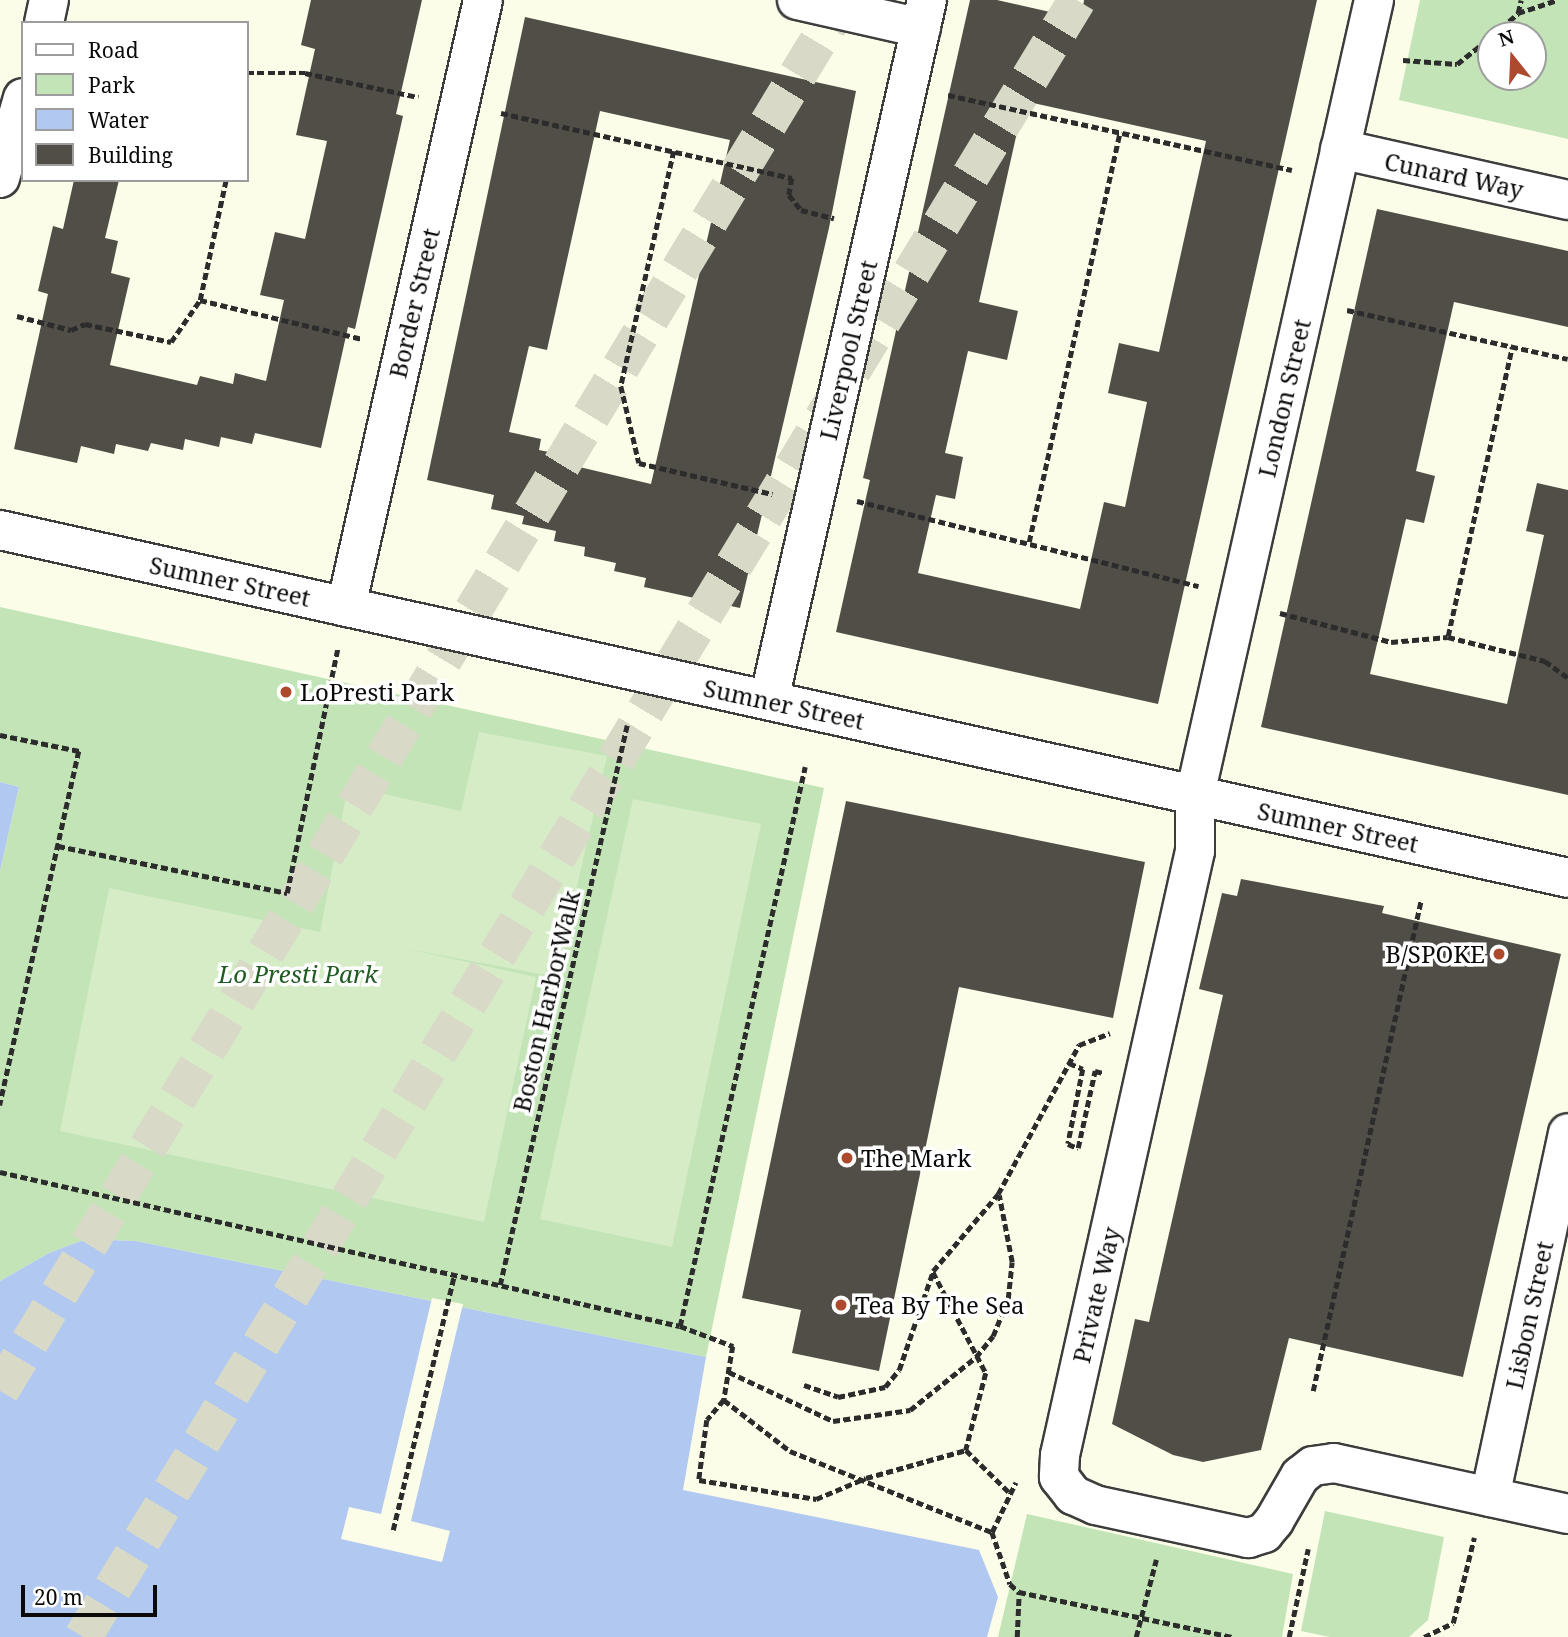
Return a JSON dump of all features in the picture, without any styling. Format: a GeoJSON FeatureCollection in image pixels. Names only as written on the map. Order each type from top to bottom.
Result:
{"type":"FeatureCollection","features":[{"type":"Feature","properties":{"kind":"street"},"geometry":{"type":"LineString","coordinates":[[44,21],[49,0]]}},
{"type":"Feature","properties":{"kind":"street","name":"Border Street"},"geometry":{"type":"LineString","coordinates":[[346,607],[483,0]]}},
{"type":"Feature","properties":{"kind":"street"},"geometry":{"type":"LineString","coordinates":[[797,0],[924,14]]}},
{"type":"Feature","properties":{"kind":"street","name":"London Street"},"geometry":{"type":"LineString","coordinates":[[1195,795],[1374,0]]}},
{"type":"Feature","properties":{"kind":"street","name":"Liverpool Street"},"geometry":{"type":"LineString","coordinates":[[769,700],[924,14]]}},
{"type":"Feature","properties":{"kind":"street"},"geometry":{"type":"LineString","coordinates":[[0,178],[21,105]]}},
{"type":"Feature","properties":{"kind":"street","name":"Cunard Way"},"geometry":{"type":"LineString","coordinates":[[1340,149],[1568,200]]}},
{"type":"Feature","properties":{"kind":"street","name":"Sumner Street"},"geometry":{"type":"LineString","coordinates":[[0,530],[1568,878]]}},
{"type":"Feature","properties":{"kind":"street","name":"Private Way"},"geometry":{"type":"LineString","coordinates":[[1195,795],[1195,851],[1059,1477],[1073,1495],[1095,1505],[1248,1538],[1264,1533],[1275,1521],[1300,1476],[1313,1466],[1334,1463],[1490,1497]]}},
{"type":"Feature","properties":{"kind":"street","name":"Lisbon Street"},"geometry":{"type":"LineString","coordinates":[[1490,1497],[1568,1133]]}},
{"type":"Feature","properties":{"kind":"street"},"geometry":{"type":"LineString","coordinates":[[1490,1497],[1568,1514]]}},
{"type":"Feature","properties":{"kind":"path"},"geometry":{"type":"LineString","coordinates":[[1518,13],[1521,0]]}},
{"type":"Feature","properties":{"kind":"path"},"geometry":{"type":"LineString","coordinates":[[1509,21],[1518,13],[1557,0]]}},
{"type":"Feature","properties":{"kind":"path"},"geometry":{"type":"LineString","coordinates":[[1399,59],[1457,64],[1477,48]]}},
{"type":"Feature","properties":{"kind":"path"},"geometry":{"type":"LineString","coordinates":[[248,73],[305,73],[425,98]]}},
{"type":"Feature","properties":{"kind":"path"},"geometry":{"type":"LineString","coordinates":[[947,94],[1295,171]]}},
{"type":"Feature","properties":{"kind":"path"},"geometry":{"type":"LineString","coordinates":[[496,112],[792,178],[789,195],[801,210],[844,221]]}},
{"type":"Feature","properties":{"kind":"path"},"geometry":{"type":"LineString","coordinates":[[1029,542],[1120,132]]}},
{"type":"Feature","properties":{"kind":"path"},"geometry":{"type":"LineString","coordinates":[[674,152],[621,386],[639,463],[783,496]]}},
{"type":"Feature","properties":{"kind":"path"},"geometry":{"type":"LineString","coordinates":[[17,316],[71,330],[85,324],[172,342],[200,300],[226,182]]}},
{"type":"Feature","properties":{"kind":"path"},"geometry":{"type":"LineString","coordinates":[[200,300],[371,341]]}},
{"type":"Feature","properties":{"kind":"path"},"geometry":{"type":"LineString","coordinates":[[1346,309],[1568,359]]}},
{"type":"Feature","properties":{"kind":"path"},"geometry":{"type":"LineString","coordinates":[[1448,637],[1511,347]]}},
{"type":"Feature","properties":{"kind":"path"},"geometry":{"type":"LineString","coordinates":[[857,501],[1029,542],[1108,566],[1205,587]]}},
{"type":"Feature","properties":{"kind":"path"},"geometry":{"type":"LineString","coordinates":[[58,846],[287,893],[346,607]]}},
{"type":"Feature","properties":{"kind":"path"},"geometry":{"type":"LineString","coordinates":[[1280,613],[1391,642],[1448,637],[1545,661],[1568,678]]}},
{"type":"Feature","properties":{"kind":"path","name":"Boston HarborWalk"},"geometry":{"type":"LineString","coordinates":[[500,1285],[627,724]]}},
{"type":"Feature","properties":{"kind":"path"},"geometry":{"type":"LineString","coordinates":[[0,735],[79,751],[0,1105]]}},
{"type":"Feature","properties":{"kind":"path"},"geometry":{"type":"LineString","coordinates":[[680,1326],[805,767]]}},
{"type":"Feature","properties":{"kind":"path"},"geometry":{"type":"LineString","coordinates":[[1312,1391],[1421,900]]}},
{"type":"Feature","properties":{"kind":"path"},"geometry":{"type":"LineString","coordinates":[[804,1385],[838,1397],[885,1387],[899,1370],[933,1271],[998,1194],[1079,1045],[1121,1029]]}},
{"type":"Feature","properties":{"kind":"path"},"geometry":{"type":"LineString","coordinates":[[1069,1063],[1083,1069],[1068,1144],[1078,1148],[1096,1071],[1110,1074]]}},
{"type":"Feature","properties":{"kind":"path"},"geometry":{"type":"LineString","coordinates":[[0,1172],[680,1326],[733,1346],[724,1400],[707,1420],[699,1480],[816,1499],[866,1478],[966,1450]]}},
{"type":"Feature","properties":{"kind":"path"},"geometry":{"type":"LineString","coordinates":[[729,1372],[833,1421],[910,1410],[976,1357],[993,1336],[1008,1299],[1012,1262],[998,1194]]}},
{"type":"Feature","properties":{"kind":"path"},"geometry":{"type":"LineString","coordinates":[[933,1271],[986,1373],[966,1450]]}},
{"type":"Feature","properties":{"kind":"path"},"geometry":{"type":"LineString","coordinates":[[393,1530],[454,1275]]}},
{"type":"Feature","properties":{"kind":"path"},"geometry":{"type":"LineString","coordinates":[[724,1400],[790,1451],[866,1478],[992,1532]]}},
{"type":"Feature","properties":{"kind":"path"},"geometry":{"type":"LineString","coordinates":[[966,1450],[1010,1494]]}},
{"type":"Feature","properties":{"kind":"path"},"geometry":{"type":"LineString","coordinates":[[1019,1476],[992,1532],[1010,1584],[1019,1592],[1233,1637]]}},
{"type":"Feature","properties":{"kind":"path"},"geometry":{"type":"LineString","coordinates":[[1289,1637],[1311,1536]]}},
{"type":"Feature","properties":{"kind":"path"},"geometry":{"type":"LineString","coordinates":[[1424,1637],[1453,1623],[1475,1537]]}},
{"type":"Feature","properties":{"kind":"path"},"geometry":{"type":"LineString","coordinates":[[1136,1637],[1158,1552]]}},
{"type":"Feature","properties":{"kind":"path"},"geometry":{"type":"LineString","coordinates":[[1017,1637],[1019,1592]]}},
{"type":"Feature","properties":{"kind":"green space"},"geometry":{"type":"Polygon","coordinates":[[[1420,0],[1568,0],[1568,139],[1399,100],[1420,0]]]}},
{"type":"Feature","properties":{"kind":"green space","name":"Lo Presti Park"},"geometry":{"type":"Polygon","coordinates":[[[0,607],[824,788],[706,1357],[136,1241],[86,1239],[49,1253],[0,1281],[0,871],[19,787],[0,782],[0,607]]]}},
{"type":"Feature","properties":{"kind":"green space"},"geometry":{"type":"Polygon","coordinates":[[[479,732],[607,756],[556,977],[403,948],[536,977],[484,1222],[60,1131],[109,888],[320,932],[348,786],[461,811],[479,732]]]}},
{"type":"Feature","properties":{"kind":"green space"},"geometry":{"type":"Polygon","coordinates":[[[633,799],[761,824],[672,1247],[540,1219],[633,799]]]}},
{"type":"Feature","properties":{"kind":"green space"},"geometry":{"type":"Polygon","coordinates":[[[1325,1511],[1444,1537],[1428,1620],[1409,1637],[1330,1637],[1301,1631],[1325,1511]]]}},
{"type":"Feature","properties":{"kind":"green space"},"geometry":{"type":"Polygon","coordinates":[[[1027,1514],[1293,1574],[1282,1637],[998,1637],[1027,1514]]]}},
{"type":"Feature","properties":{"kind":"water"},"geometry":{"type":"Polygon","coordinates":[[[0,782],[19,787],[0,871],[0,782]]]}},
{"type":"Feature","properties":{"kind":"water"},"geometry":{"type":"Polygon","coordinates":[[[86,1239],[136,1241],[706,1357],[683,1490],[979,1550],[998,1597],[987,1637],[0,1637],[0,1281],[49,1253],[86,1239]]]}},
{"type":"Feature","properties":{"kind":"pier"},"geometry":{"type":"Polygon","coordinates":[[[432,1298],[463,1304],[411,1521],[450,1531],[442,1562],[341,1539],[349,1507],[381,1514],[432,1298]]]}},
{"type":"Feature","properties":{"kind":"building"},"geometry":{"type":"Polygon","coordinates":[[[311,0],[422,0],[396,114],[403,116],[355,329],[348,327],[321,448],[255,433],[252,444],[221,437],[219,447],[185,439],[183,450],[151,443],[148,451],[116,444],[114,454],[81,446],[77,463],[14,449],[48,294],[38,291],[53,226],[63,229],[74,182],[119,182],[105,238],[118,241],[111,273],[130,278],[110,365],[197,385],[200,376],[233,384],[235,373],[266,381],[284,300],[260,295],[275,232],[305,239],[327,141],[296,135],[315,49],[301,45],[311,0]]]}},
{"type":"Feature","properties":{"kind":"building"},"geometry":{"type":"Polygon","coordinates":[[[970,0],[997,0],[1081,19],[1084,0],[1317,0],[1158,704],[836,632],[870,480],[863,478],[970,0]],[[1024,101],[979,302],[1018,311],[1007,360],[968,351],[945,453],[963,457],[955,499],[936,495],[918,573],[1080,609],[1104,502],[1125,507],[1147,402],[1108,393],[1119,343],[1159,352],[1206,141],[1024,101]]]}},
{"type":"Feature","properties":{"kind":"building"},"geometry":{"type":"Polygon","coordinates":[[[525,17],[856,91],[829,228],[740,608],[644,587],[646,578],[614,571],[616,563],[584,556],[585,547],[554,541],[556,531],[522,524],[524,516],[491,509],[494,495],[427,480],[525,17]],[[600,111],[547,350],[529,346],[509,432],[541,439],[539,450],[573,457],[571,465],[651,484],[730,140],[600,111]]]}},
{"type":"Feature","properties":{"kind":"building"},"geometry":{"type":"Polygon","coordinates":[[[1377,209],[1568,251],[1568,327],[1454,302],[1416,471],[1435,476],[1424,523],[1406,519],[1370,674],[1507,704],[1544,535],[1526,531],[1537,483],[1568,490],[1568,795],[1261,727],[1377,209]]]}},
{"type":"Feature","properties":{"kind":"building","name":"The Mark"},"geometry":{"type":"Polygon","coordinates":[[[846,801],[1145,862],[1113,1018],[959,987],[879,1371],[792,1353],[801,1310],[742,1298],[846,801]]]}},
{"type":"Feature","properties":{"kind":"building"},"geometry":{"type":"Polygon","coordinates":[[[1241,879],[1384,906],[1382,913],[1561,954],[1463,1377],[1289,1338],[1261,1450],[1203,1462],[1173,1455],[1112,1424],[1135,1319],[1149,1322],[1223,995],[1199,989],[1222,893],[1237,896],[1241,879]]]}},
{"type":"Feature","properties":{"kind":"tunnel"},"geometry":{"type":"LineString","coordinates":[[0,1391],[843,0]]}},
{"type":"Feature","properties":{"kind":"tunnel"},"geometry":{"type":"LineString","coordinates":[[83,1637],[1077,0]]}},
{"type":"Feature","properties":{"kind":"place","name":"LoPresti Park"},"geometry":{"type":"Point","coordinates":[286,692]}},
{"type":"Feature","properties":{"kind":"place","name":"B/SPOKE"},"geometry":{"type":"Point","coordinates":[1499,954]}},
{"type":"Feature","properties":{"kind":"place","name":"The Mark"},"geometry":{"type":"Point","coordinates":[847,1158]}},
{"type":"Feature","properties":{"kind":"place","name":"Tea By The Sea"},"geometry":{"type":"Point","coordinates":[841,1305]}}]}
